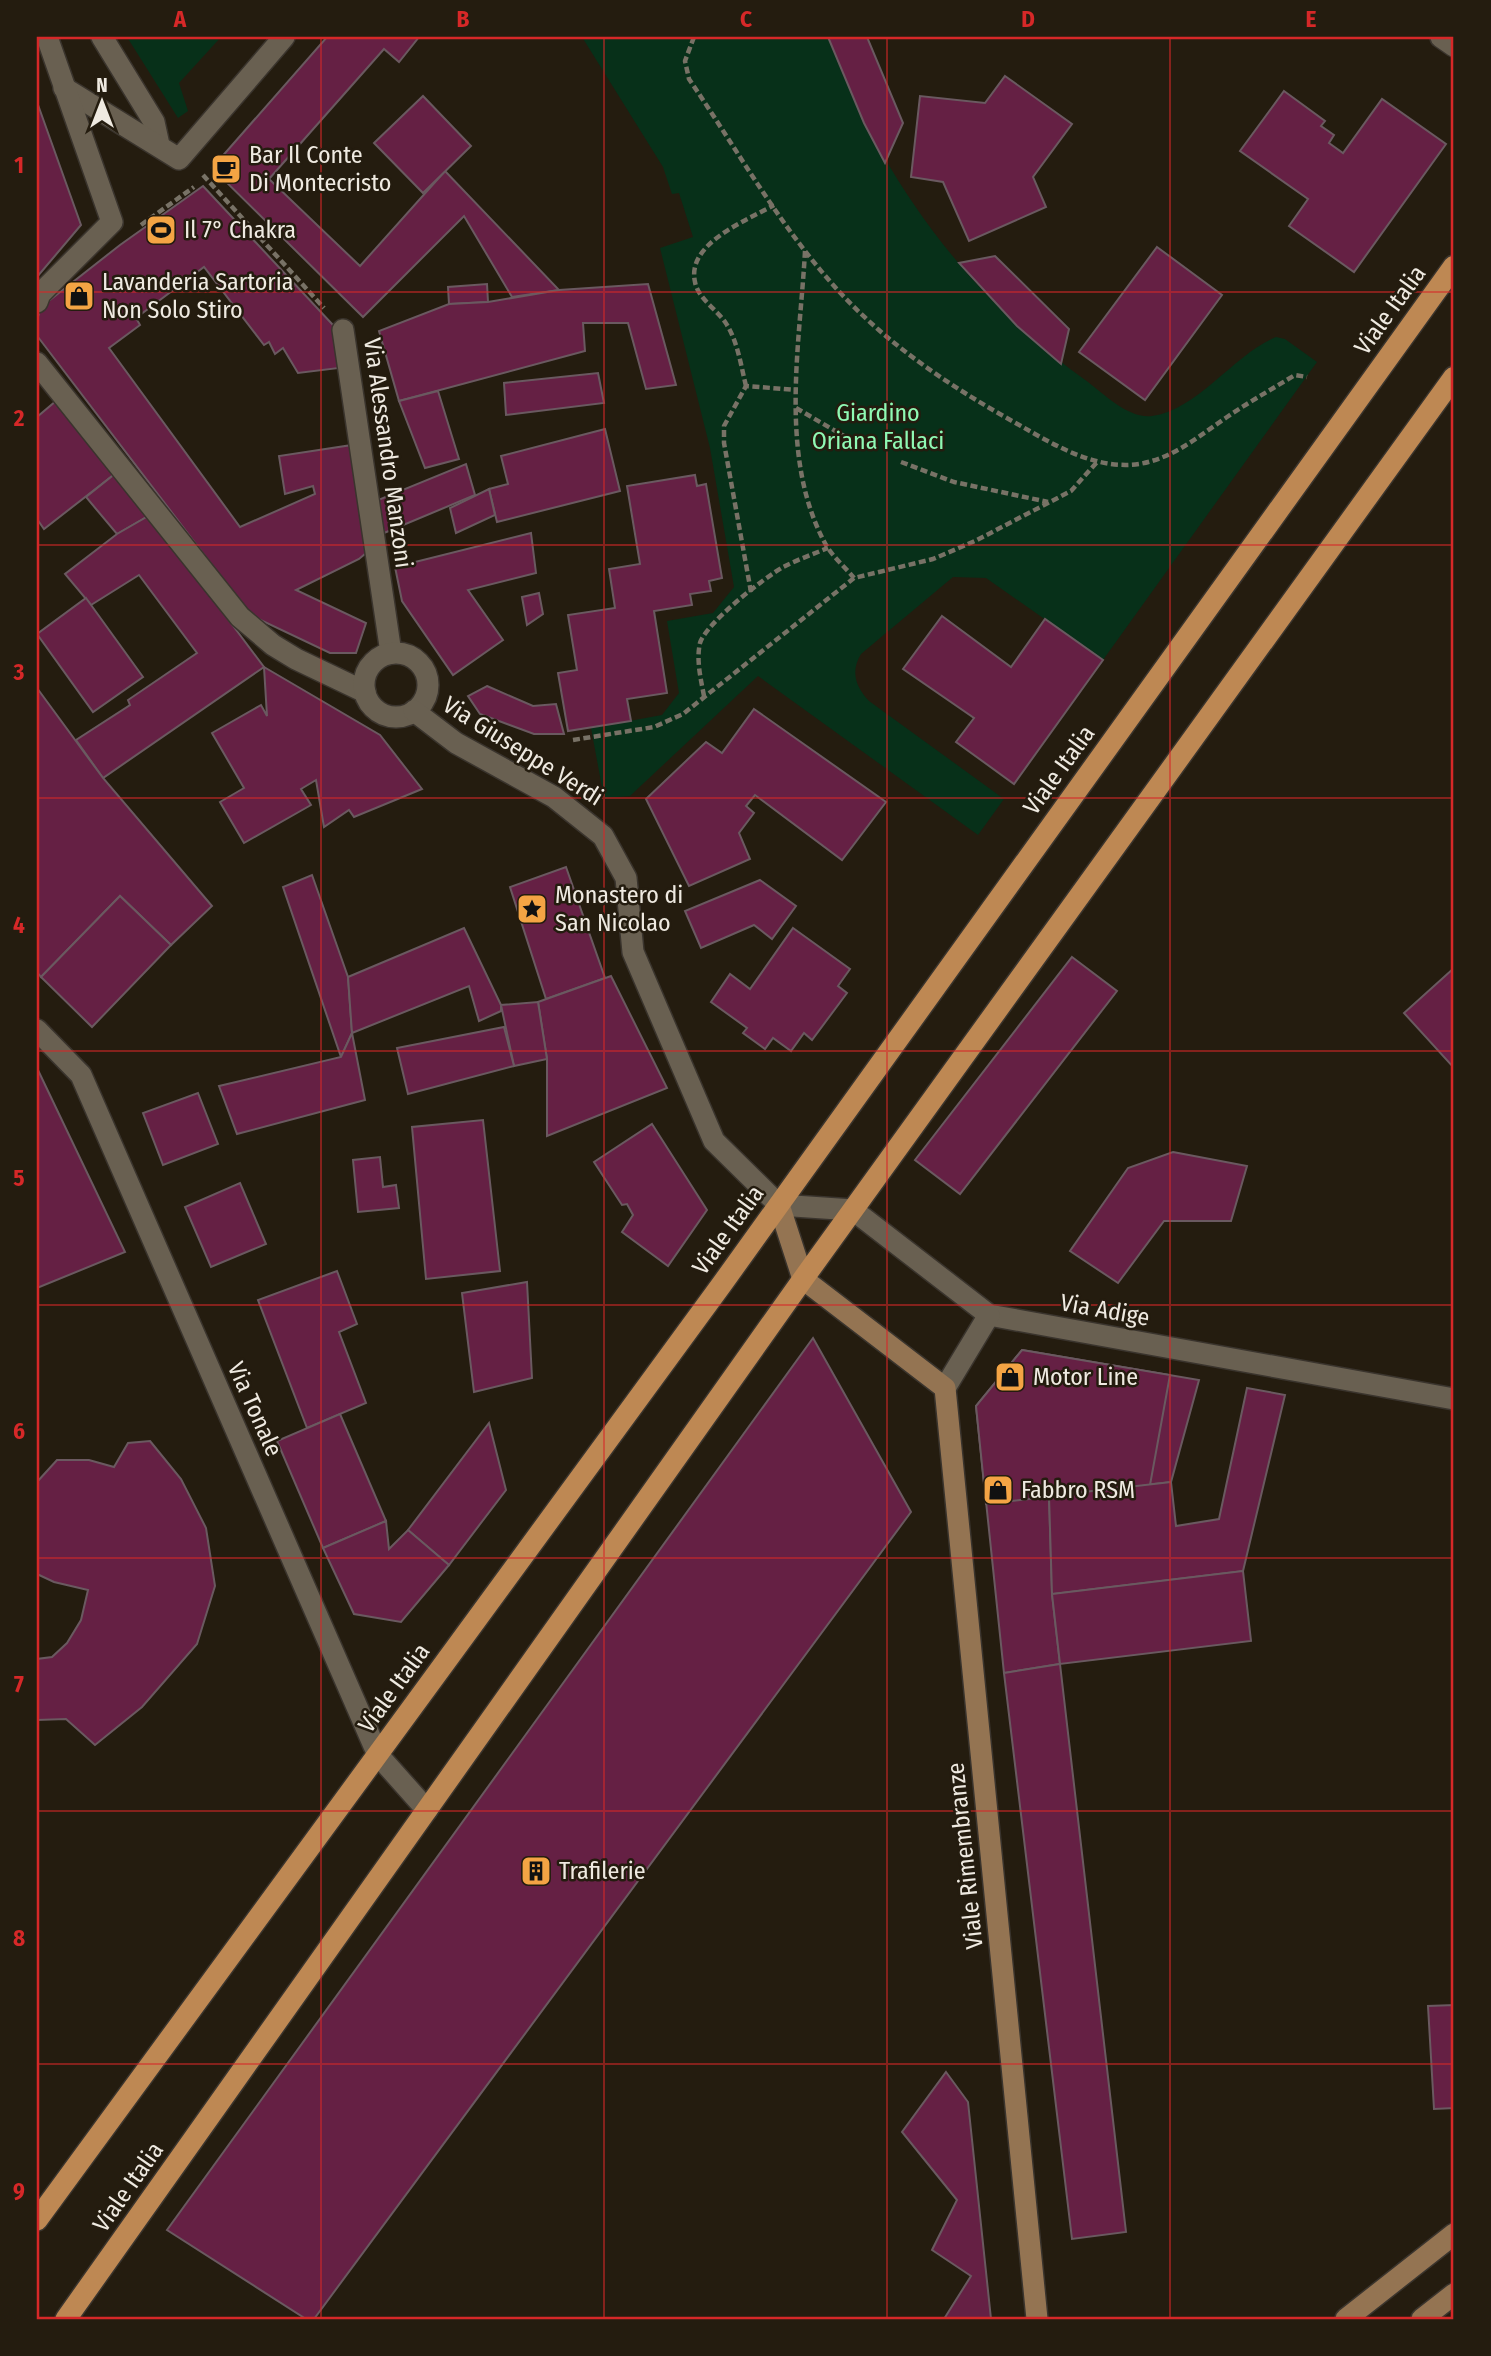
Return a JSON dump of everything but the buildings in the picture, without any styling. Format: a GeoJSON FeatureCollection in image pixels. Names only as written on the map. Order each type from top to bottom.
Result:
{"type":"FeatureCollection","features":[{"type":"Feature","properties":{"kind":"main road","name":"Viale Italia"},"geometry":{"type":"LineString","coordinates":[[37,2220],[779,1205],[1454,266]]}},
{"type":"Feature","properties":{"kind":"main road","name":"Viale Italia"},"geometry":{"type":"LineString","coordinates":[[66,2319],[803,1279],[1454,377]]}},
{"type":"Feature","properties":{"kind":"street"},"geometry":{"type":"LineString","coordinates":[[37,302],[40,294],[112,222],[47,37]]}},
{"type":"Feature","properties":{"kind":"street"},"geometry":{"type":"LineString","coordinates":[[102,37],[154,122],[159,145]]}},
{"type":"Feature","properties":{"kind":"street"},"geometry":{"type":"LineString","coordinates":[[64,88],[179,159],[284,37]]}},
{"type":"Feature","properties":{"kind":"street"},"geometry":{"type":"LineString","coordinates":[[1441,37],[1454,46]]}},
{"type":"Feature","properties":{"kind":"street","name":"Via Alessandro Manzoni"},"geometry":{"type":"LineString","coordinates":[[343,330],[391,653]]}},
{"type":"Feature","properties":{"kind":"street","name":"Via Giuseppe Verdi"},"geometry":{"type":"LineString","coordinates":[[37,363],[240,617],[296,659],[365,692],[369,701],[384,714],[394,717],[414,711],[426,694],[426,673],[412,658],[391,653]]}},
{"type":"Feature","properties":{"kind":"street"},"geometry":{"type":"LineString","coordinates":[[365,692],[367,672],[373,663],[391,653]]}},
{"type":"Feature","properties":{"kind":"street","name":"Via Giuseppe Verdi"},"geometry":{"type":"LineString","coordinates":[[414,711],[456,743],[554,797],[594,826],[610,845],[626,878],[633,952],[714,1141],[779,1205]]}},
{"type":"Feature","properties":{"kind":"street","name":"Via Tonale"},"geometry":{"type":"LineString","coordinates":[[37,1030],[81,1075],[378,1755],[427,1810]]}},
{"type":"Feature","properties":{"kind":"street"},"geometry":{"type":"LineString","coordinates":[[853,1210],[779,1205],[803,1279],[945,1388],[989,1315]]}},
{"type":"Feature","properties":{"kind":"street","name":"Via Adige"},"geometry":{"type":"LineString","coordinates":[[853,1210],[989,1315],[1454,1399]]}},
{"type":"Feature","properties":{"kind":"street","name":"Viale Rimembranze"},"geometry":{"type":"LineString","coordinates":[[945,1388],[1037,2319]]}},
{"type":"Feature","properties":{"kind":"street"},"geometry":{"type":"LineString","coordinates":[[1346,2319],[1454,2234]]}},
{"type":"Feature","properties":{"kind":"street"},"geometry":{"type":"LineString","coordinates":[[1422,2319],[1454,2294]]}},
{"type":"Feature","properties":{"kind":"path"},"geometry":{"type":"LineString","coordinates":[[694,37],[685,61],[689,79],[805,251],[836,288],[887,338],[938,377],[1061,448],[1098,461],[1137,464],[1161,459],[1182,449],[1295,375],[1307,377]]}},
{"type":"Feature","properties":{"kind":"path","name":"Via Alessandro Manzoni"},"geometry":{"type":"LineString","coordinates":[[179,159],[206,178],[343,330]]}},
{"type":"Feature","properties":{"kind":"path"},"geometry":{"type":"LineString","coordinates":[[140,226],[206,178]]}},
{"type":"Feature","properties":{"kind":"path"},"geometry":{"type":"LineString","coordinates":[[751,592],[724,443],[724,426],[746,386],[728,326],[695,284],[695,269],[702,253],[715,239],[774,205]]}},
{"type":"Feature","properties":{"kind":"path"},"geometry":{"type":"LineString","coordinates":[[805,251],[796,408],[800,456],[806,492],[828,548],[854,578]]}},
{"type":"Feature","properties":{"kind":"path"},"geometry":{"type":"LineString","coordinates":[[746,386],[797,390]]}},
{"type":"Feature","properties":{"kind":"path"},"geometry":{"type":"LineString","coordinates":[[796,408],[856,443]]}},
{"type":"Feature","properties":{"kind":"path"},"geometry":{"type":"LineString","coordinates":[[573,740],[654,727],[683,714],[854,578],[933,559],[1071,491],[1098,461]]}},
{"type":"Feature","properties":{"kind":"path"},"geometry":{"type":"LineString","coordinates":[[901,462],[954,482],[1049,503]]}},
{"type":"Feature","properties":{"kind":"path"},"geometry":{"type":"LineString","coordinates":[[704,697],[698,656],[701,640],[709,628],[783,567],[828,548]]}},
{"type":"Feature","properties":{"kind":"green space"},"geometry":{"type":"Polygon","coordinates":[[[127,37],[221,37],[179,83],[188,111],[178,118],[127,37]]]}},
{"type":"Feature","properties":{"kind":"green space","name":"Giardino Oriana Fallaci"},"geometry":{"type":"Polygon","coordinates":[[[582,37],[828,37],[873,137],[932,229],[966,272],[1003,312],[1044,348],[1110,399],[1135,414],[1152,416],[1185,404],[1245,356],[1276,337],[1285,339],[1317,362],[1103,660],[986,578],[953,577],[861,654],[856,667],[856,679],[869,701],[1004,799],[978,835],[758,676],[630,796],[604,798],[591,728],[662,715],[679,693],[667,621],[713,613],[734,587],[710,448],[660,248],[693,237],[679,193],[672,194],[663,167],[582,37]]]}},
{"type":"Feature","properties":{"kind":"place","name":"Bar Il Conte Di Montecristo"},"geometry":{"type":"Point","coordinates":[226,169]}},
{"type":"Feature","properties":{"kind":"place","name":"Il 7° Chakra"},"geometry":{"type":"Point","coordinates":[161,230]}},
{"type":"Feature","properties":{"kind":"place","name":"Lavanderia Sartoria Non Solo Stiro"},"geometry":{"type":"Point","coordinates":[79,296]}},
{"type":"Feature","properties":{"kind":"place","name":"Monastero di San Nicolao"},"geometry":{"type":"Point","coordinates":[532,909]}},
{"type":"Feature","properties":{"kind":"place","name":"Motor Line"},"geometry":{"type":"Point","coordinates":[1010,1377]}},
{"type":"Feature","properties":{"kind":"place","name":"Fabbro RSM"},"geometry":{"type":"Point","coordinates":[998,1490]}},
{"type":"Feature","properties":{"kind":"place","name":"Trafilerie"},"geometry":{"type":"Point","coordinates":[536,1871]}}]}
